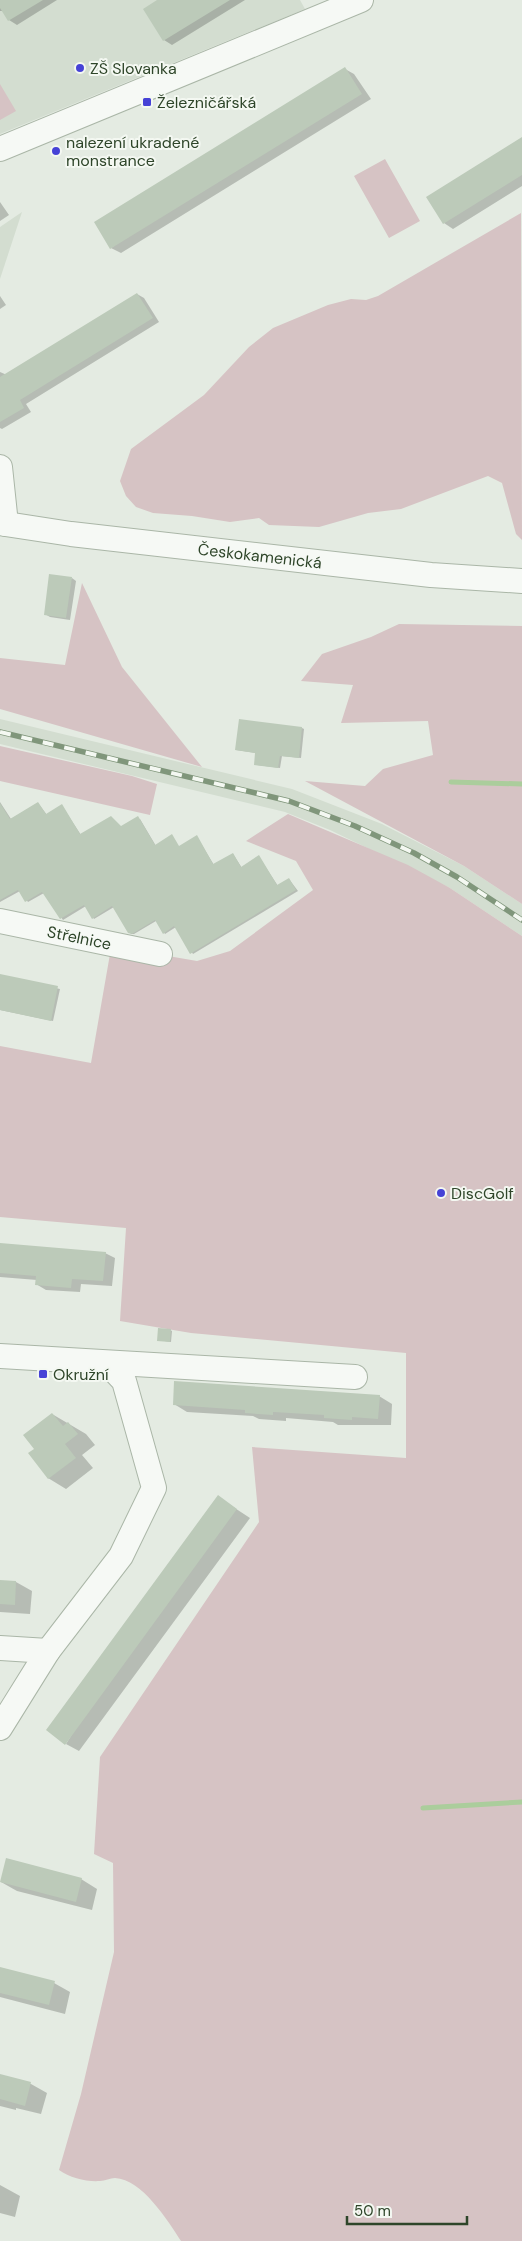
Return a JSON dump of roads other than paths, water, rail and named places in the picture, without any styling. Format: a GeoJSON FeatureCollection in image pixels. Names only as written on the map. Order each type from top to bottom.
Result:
{"type":"FeatureCollection","features":[{"type":"Feature","properties":{"kind":"street"},"geometry":{"type":"LineString","coordinates":[[0,149],[350,3]]}},
{"type":"Feature","properties":{"kind":"street"},"geometry":{"type":"LineString","coordinates":[[0,467],[3,523]]}},
{"type":"Feature","properties":{"kind":"street","name":"Českokamenická"},"geometry":{"type":"LineString","coordinates":[[3,523],[71,534],[411,573],[522,581]]}},
{"type":"Feature","properties":{"kind":"street","name":"Střelnice"},"geometry":{"type":"LineString","coordinates":[[0,920],[160,954]]}},
{"type":"Feature","properties":{"kind":"street"},"geometry":{"type":"LineString","coordinates":[[0,1356],[355,1376]]}},
{"type":"Feature","properties":{"kind":"street"},"geometry":{"type":"LineString","coordinates":[[0,1728],[48,1651],[122,1556],[154,1488],[124,1381],[107,1362]]}},
{"type":"Feature","properties":{"kind":"street"},"geometry":{"type":"LineString","coordinates":[[0,1648],[48,1651]]}},
{"type":"Feature","properties":{"kind":"waterway"},"geometry":{"type":"LineString","coordinates":[[451,782],[522,784]]}},
{"type":"Feature","properties":{"kind":"waterway"},"geometry":{"type":"LineString","coordinates":[[423,1808],[522,1802]]}},
{"type":"Feature","properties":{"kind":"railway"},"geometry":{"type":"LineString","coordinates":[[0,732],[289,801],[355,826],[414,853],[457,877],[522,920]]}},
{"type":"Feature","properties":{"kind":"place","name":"ZŠ Slovanka"},"geometry":{"type":"Point","coordinates":[80,68]}},
{"type":"Feature","properties":{"kind":"place","name":"Železničářská"},"geometry":{"type":"Point","coordinates":[147,102]}},
{"type":"Feature","properties":{"kind":"place","name":"nalezení ukradené monstrance"},"geometry":{"type":"Point","coordinates":[56,151]}},
{"type":"Feature","properties":{"kind":"place","name":"DiscGolf"},"geometry":{"type":"Point","coordinates":[441,1193]}},
{"type":"Feature","properties":{"kind":"place","name":"Okružní"},"geometry":{"type":"Point","coordinates":[43,1374]}}]}
